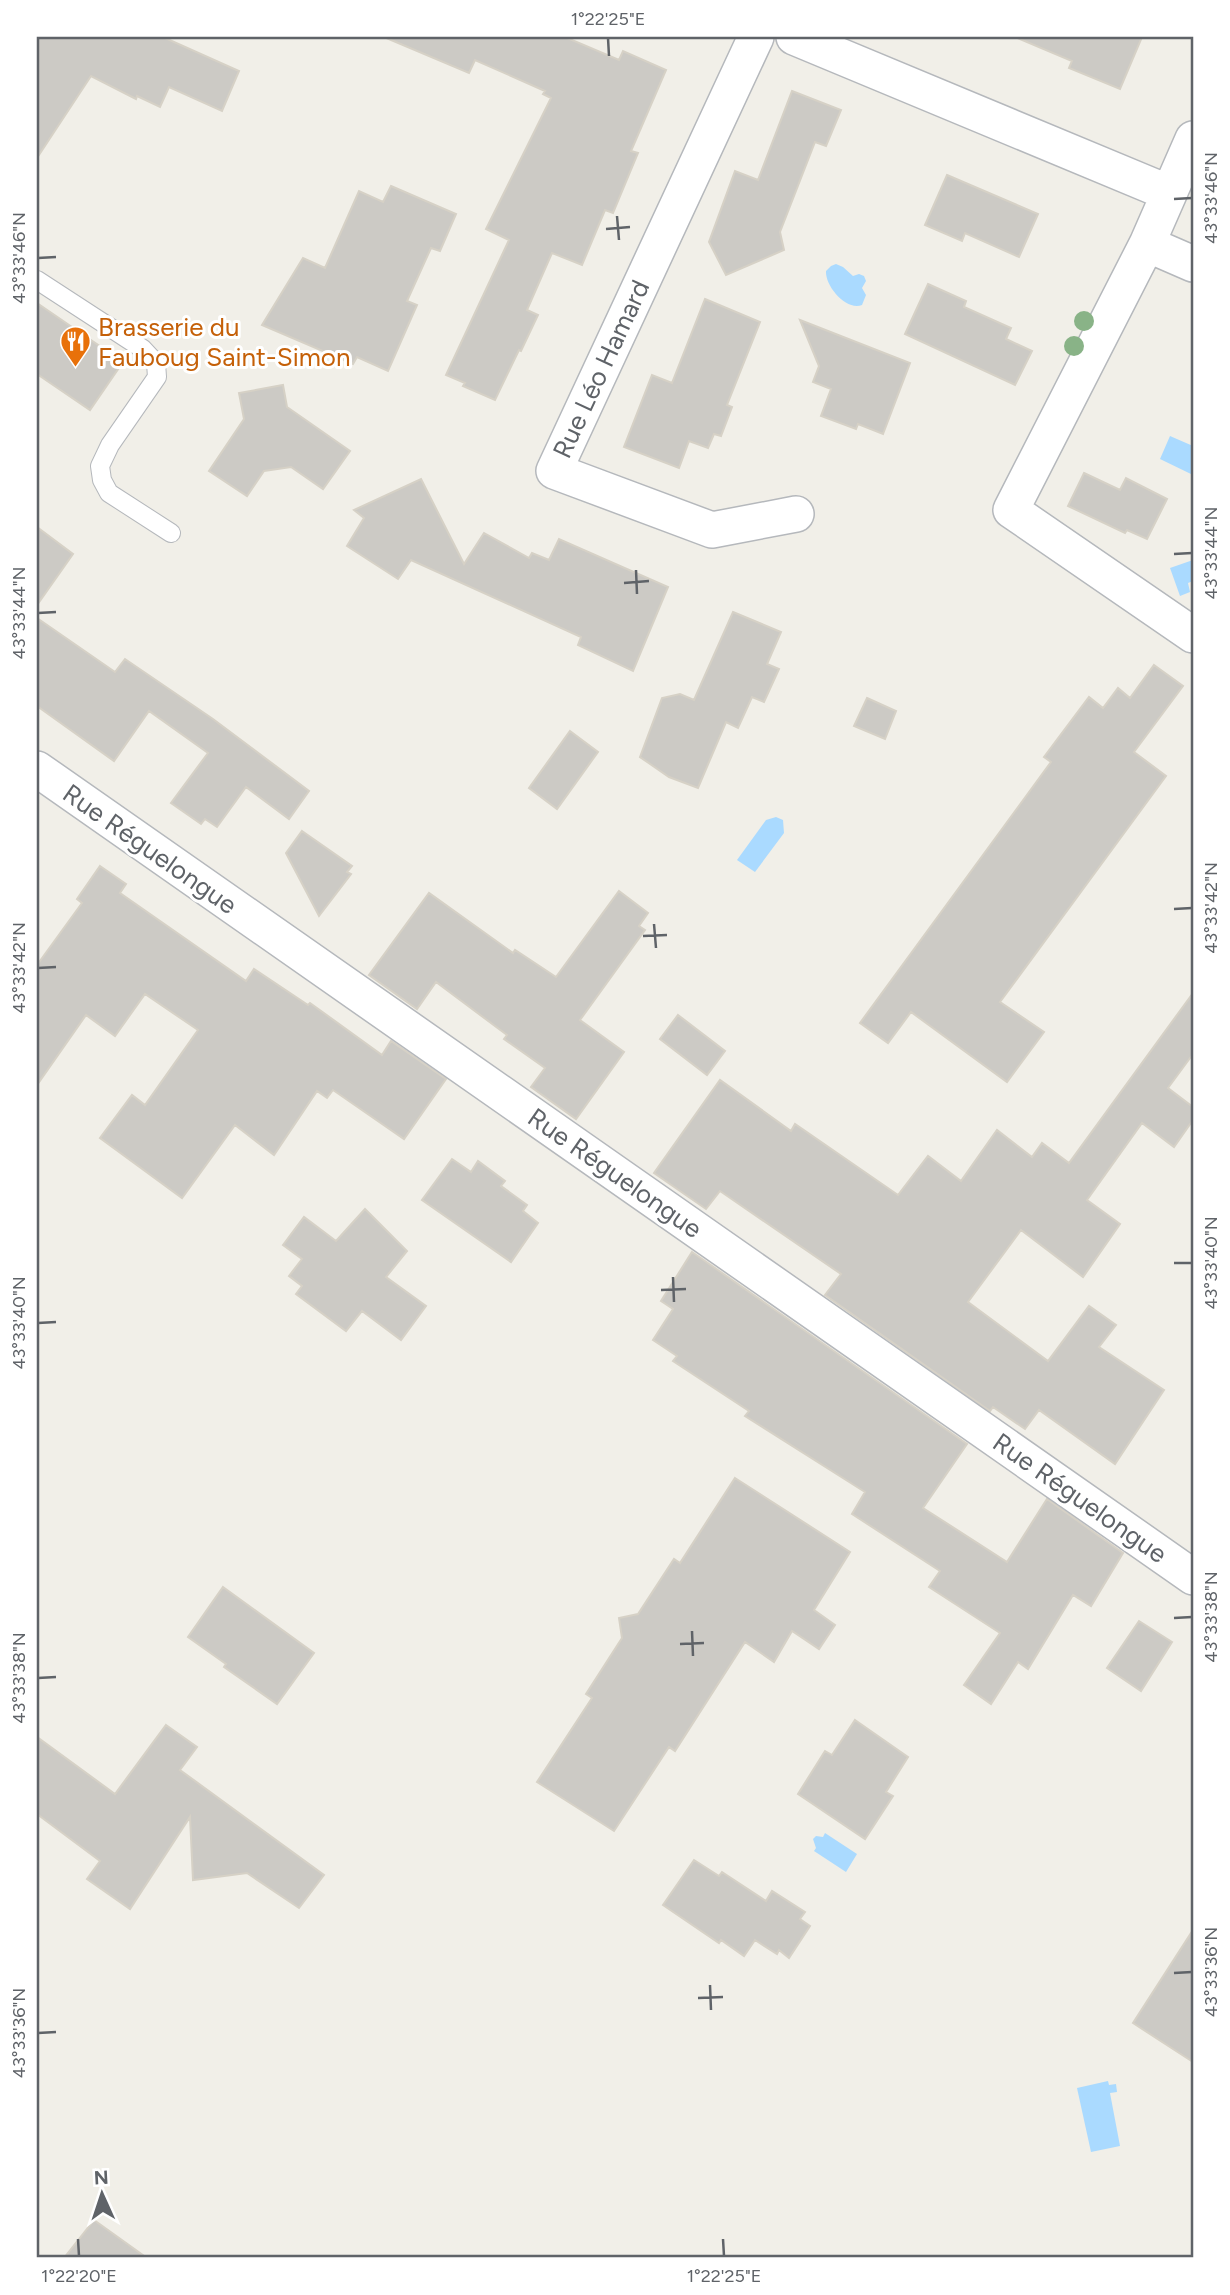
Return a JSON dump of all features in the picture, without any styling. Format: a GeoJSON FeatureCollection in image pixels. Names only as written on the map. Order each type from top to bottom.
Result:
{"type":"FeatureCollection","features":[{"type":"Feature","properties":{"kind":"street","name":"Rue Léo Hamard"},"geometry":{"type":"LineString","coordinates":[[756,37],[554,471],[712,530],[796,514]]}},
{"type":"Feature","properties":{"kind":"street"},"geometry":{"type":"LineString","coordinates":[[794,37],[1169,193]]}},
{"type":"Feature","properties":{"kind":"street"},"geometry":{"type":"LineString","coordinates":[[1193,139],[1147,244],[1011,510],[1193,635]]}},
{"type":"Feature","properties":{"kind":"street"},"geometry":{"type":"LineString","coordinates":[[1147,244],[1193,264]]}},
{"type":"Feature","properties":{"kind":"street","name":"Rue Réguelongue"},"geometry":{"type":"LineString","coordinates":[[37,769],[1193,1577]]}},
{"type":"Feature","properties":{"kind":"lane"},"geometry":{"type":"LineString","coordinates":[[37,280],[144,349],[156,363],[157,377],[110,445],[100,466],[102,480],[109,493],[171,533]]}},
{"type":"Feature","properties":{"kind":"water"},"geometry":{"type":"Polygon","coordinates":[[[836,264],[853,276],[864,276],[866,281],[862,288],[866,295],[862,305],[856,306],[843,301],[833,290],[826,271],[836,264]]]}},
{"type":"Feature","properties":{"kind":"water"},"geometry":{"type":"Polygon","coordinates":[[[1170,436],[1193,446],[1193,475],[1160,459],[1170,436]]]}},
{"type":"Feature","properties":{"kind":"water"},"geometry":{"type":"Polygon","coordinates":[[[1193,560],[1193,581],[1188,583],[1190,592],[1180,596],[1170,568],[1193,560]]]}},
{"type":"Feature","properties":{"kind":"water"},"geometry":{"type":"Polygon","coordinates":[[[776,817],[783,820],[784,833],[755,872],[737,860],[766,820],[776,817]]]}},
{"type":"Feature","properties":{"kind":"water"},"geometry":{"type":"Polygon","coordinates":[[[825,1833],[857,1854],[846,1872],[814,1851],[816,1848],[813,1839],[816,1836],[823,1837],[825,1833]]]}},
{"type":"Feature","properties":{"kind":"water"},"geometry":{"type":"Polygon","coordinates":[[[1108,2081],[1109,2085],[1116,2084],[1117,2092],[1110,2093],[1120,2146],[1091,2152],[1077,2088],[1108,2081]]]}},
{"type":"Feature","properties":{"kind":"building"},"geometry":{"type":"Polygon","coordinates":[[[37,37],[163,37],[239,71],[222,111],[169,87],[160,107],[137,96],[136,99],[91,76],[37,158],[37,37]]]}},
{"type":"Feature","properties":{"kind":"building"},"geometry":{"type":"Polygon","coordinates":[[[384,37],[565,37],[619,60],[623,51],[666,70],[631,151],[638,153],[613,213],[605,210],[582,265],[552,253],[527,310],[538,315],[495,400],[446,375],[509,240],[486,229],[551,98],[543,94],[545,91],[475,60],[469,73],[384,37]]]}},
{"type":"Feature","properties":{"kind":"building"},"geometry":{"type":"Polygon","coordinates":[[[1015,37],[1142,37],[1120,89],[1069,68],[1072,61],[1015,37]]]}},
{"type":"Feature","properties":{"kind":"building"},"geometry":{"type":"Polygon","coordinates":[[[792,91],[841,110],[826,146],[815,142],[780,232],[784,250],[726,275],[709,242],[735,171],[758,180],[792,91]]]}},
{"type":"Feature","properties":{"kind":"building"},"geometry":{"type":"Polygon","coordinates":[[[947,175],[1038,214],[1019,257],[965,233],[962,241],[925,225],[947,175]]]}},
{"type":"Feature","properties":{"kind":"building"},"geometry":{"type":"Polygon","coordinates":[[[391,186],[456,214],[440,251],[431,248],[407,301],[417,305],[388,371],[357,357],[353,364],[262,325],[303,258],[325,268],[359,191],[383,202],[391,186]]]}},
{"type":"Feature","properties":{"kind":"building"},"geometry":{"type":"Polygon","coordinates":[[[928,284],[966,301],[964,307],[1011,328],[1006,339],[1032,351],[1015,385],[905,334],[928,284]]]}},
{"type":"Feature","properties":{"kind":"building"},"geometry":{"type":"Polygon","coordinates":[[[705,299],[760,322],[727,405],[732,407],[721,436],[714,434],[708,448],[689,441],[679,468],[624,447],[652,375],[672,383],[705,299]]]}},
{"type":"Feature","properties":{"kind":"building"},"geometry":{"type":"Polygon","coordinates":[[[37,303],[123,362],[90,410],[37,374],[37,303]]]}},
{"type":"Feature","properties":{"kind":"building"},"geometry":{"type":"Polygon","coordinates":[[[800,320],[910,363],[883,434],[858,424],[856,429],[821,416],[831,389],[813,382],[819,366],[800,320]]]}},
{"type":"Feature","properties":{"kind":"building"},"geometry":{"type":"Polygon","coordinates":[[[283,385],[287,407],[350,451],[323,489],[291,467],[264,471],[247,496],[209,471],[244,419],[239,393],[283,385]]]}},
{"type":"Feature","properties":{"kind":"building"},"geometry":{"type":"Polygon","coordinates":[[[1084,473],[1120,490],[1126,478],[1167,499],[1147,539],[1127,530],[1125,533],[1068,506],[1084,473]]]}},
{"type":"Feature","properties":{"kind":"building"},"geometry":{"type":"Polygon","coordinates":[[[421,479],[464,564],[484,533],[529,558],[532,553],[549,560],[559,539],[668,587],[633,671],[578,645],[581,637],[411,560],[398,579],[347,546],[364,518],[354,510],[421,479]]]}},
{"type":"Feature","properties":{"kind":"building"},"geometry":{"type":"Polygon","coordinates":[[[37,527],[73,554],[37,605],[37,527]]]}},
{"type":"Feature","properties":{"kind":"building"},"geometry":{"type":"Polygon","coordinates":[[[733,612],[781,632],[767,664],[779,669],[764,702],[752,697],[738,728],[726,722],[698,788],[669,777],[640,757],[662,698],[680,694],[694,700],[733,612]]]}},
{"type":"Feature","properties":{"kind":"building"},"geometry":{"type":"Polygon","coordinates":[[[37,618],[115,672],[125,659],[213,719],[309,791],[289,819],[246,787],[217,827],[205,819],[201,824],[171,803],[208,753],[149,711],[114,761],[37,706],[37,618]]]}},
{"type":"Feature","properties":{"kind":"building"},"geometry":{"type":"Polygon","coordinates":[[[1154,665],[1183,686],[1134,752],[1166,776],[1000,1002],[1044,1032],[1007,1082],[911,1012],[888,1043],[860,1023],[1051,762],[1044,757],[1089,697],[1103,708],[1118,688],[1130,698],[1154,665]]]}},
{"type":"Feature","properties":{"kind":"building"},"geometry":{"type":"Polygon","coordinates":[[[867,698],[896,711],[885,739],[854,726],[867,698]]]}},
{"type":"Feature","properties":{"kind":"building"},"geometry":{"type":"Polygon","coordinates":[[[570,731],[598,752],[557,809],[529,788],[570,731]]]}},
{"type":"Feature","properties":{"kind":"building"},"geometry":{"type":"Polygon","coordinates":[[[302,831],[352,866],[347,872],[351,874],[319,916],[286,853],[302,831]]]}},
{"type":"Feature","properties":{"kind":"building"},"geometry":{"type":"Polygon","coordinates":[[[100,866],[126,884],[120,893],[246,981],[254,969],[308,1005],[310,1003],[382,1055],[391,1041],[446,1079],[404,1139],[333,1090],[327,1098],[317,1091],[274,1155],[235,1125],[182,1198],[100,1138],[132,1095],[145,1105],[198,1030],[145,994],[115,1036],[86,1015],[37,1085],[37,965],[82,903],[77,899],[100,866]]]}},
{"type":"Feature","properties":{"kind":"building"},"geometry":{"type":"Polygon","coordinates":[[[619,891],[648,913],[639,926],[645,930],[580,1020],[624,1052],[576,1119],[531,1087],[545,1068],[504,1039],[507,1035],[436,982],[417,1009],[369,975],[429,893],[513,953],[515,950],[556,977],[619,891]]]}},
{"type":"Feature","properties":{"kind":"building"},"geometry":{"type":"Polygon","coordinates":[[[1193,993],[1193,1054],[1168,1088],[1193,1107],[1193,1120],[1174,1147],[1142,1123],[1087,1200],[1120,1224],[1083,1277],[1021,1230],[968,1302],[1048,1361],[1089,1306],[1116,1325],[1099,1347],[1164,1390],[1115,1464],[1039,1410],[1025,1429],[993,1407],[990,1411],[825,1295],[841,1274],[720,1191],[706,1209],[654,1173],[720,1080],[791,1131],[795,1124],[898,1195],[928,1156],[961,1181],[997,1130],[1032,1157],[1042,1143],[1069,1163],[1193,993]]]}},
{"type":"Feature","properties":{"kind":"building"},"geometry":{"type":"Polygon","coordinates":[[[678,1015],[725,1051],[707,1075],[660,1039],[678,1015]]]}},
{"type":"Feature","properties":{"kind":"building"},"geometry":{"type":"Polygon","coordinates":[[[452,1159],[471,1172],[478,1161],[505,1181],[501,1186],[527,1205],[523,1211],[538,1223],[511,1262],[422,1200],[452,1159]]]}},
{"type":"Feature","properties":{"kind":"building"},"geometry":{"type":"Polygon","coordinates":[[[365,1209],[407,1251],[386,1277],[426,1306],[401,1340],[362,1311],[346,1331],[296,1294],[302,1286],[289,1276],[302,1259],[283,1245],[304,1217],[336,1241],[365,1209]]]}},
{"type":"Feature","properties":{"kind":"building"},"geometry":{"type":"Polygon","coordinates":[[[692,1252],[967,1444],[923,1508],[1007,1562],[1047,1499],[1123,1553],[1091,1606],[1073,1595],[1028,1669],[1018,1662],[991,1704],[964,1685],[1000,1633],[929,1587],[940,1571],[852,1514],[865,1492],[745,1416],[749,1411],[673,1361],[677,1356],[653,1340],[673,1309],[661,1301],[692,1252]]]}},
{"type":"Feature","properties":{"kind":"building"},"geometry":{"type":"Polygon","coordinates":[[[735,1478],[850,1552],[814,1610],[835,1625],[819,1649],[792,1631],[774,1662],[745,1642],[675,1751],[669,1747],[614,1831],[537,1782],[592,1698],[586,1694],[622,1638],[619,1618],[638,1614],[674,1559],[680,1563],[735,1478]]]}},
{"type":"Feature","properties":{"kind":"building"},"geometry":{"type":"Polygon","coordinates":[[[223,1587],[314,1653],[277,1704],[224,1667],[226,1664],[188,1637],[223,1587]]]}},
{"type":"Feature","properties":{"kind":"building"},"geometry":{"type":"Polygon","coordinates":[[[1139,1621],[1172,1642],[1141,1691],[1107,1668],[1139,1621]]]}},
{"type":"Feature","properties":{"kind":"building"},"geometry":{"type":"Polygon","coordinates":[[[855,1720],[908,1757],[886,1792],[893,1796],[865,1839],[798,1794],[825,1751],[832,1755],[855,1720]]]}},
{"type":"Feature","properties":{"kind":"building"},"geometry":{"type":"Polygon","coordinates":[[[166,1725],[197,1747],[180,1770],[324,1875],[299,1908],[247,1873],[193,1880],[190,1817],[130,1909],[87,1879],[100,1861],[37,1814],[37,1737],[115,1794],[166,1725]]]}},
{"type":"Feature","properties":{"kind":"building"},"geometry":{"type":"Polygon","coordinates":[[[694,1860],[719,1876],[722,1872],[766,1901],[772,1891],[805,1912],[800,1919],[810,1926],[789,1958],[779,1950],[777,1954],[755,1940],[744,1956],[721,1940],[719,1943],[663,1905],[694,1860]]]}},
{"type":"Feature","properties":{"kind":"building"},"geometry":{"type":"Polygon","coordinates":[[[1193,1930],[1193,2062],[1133,2023],[1193,1930]]]}},
{"type":"Feature","properties":{"kind":"building"},"geometry":{"type":"Polygon","coordinates":[[[94,2220],[147,2258],[64,2258],[94,2220]]]}},
{"type":"Feature","properties":{"kind":"place","name":"Brasserie du Fauboug Saint-Simon"},"geometry":{"type":"Point","coordinates":[75,369]}}]}
